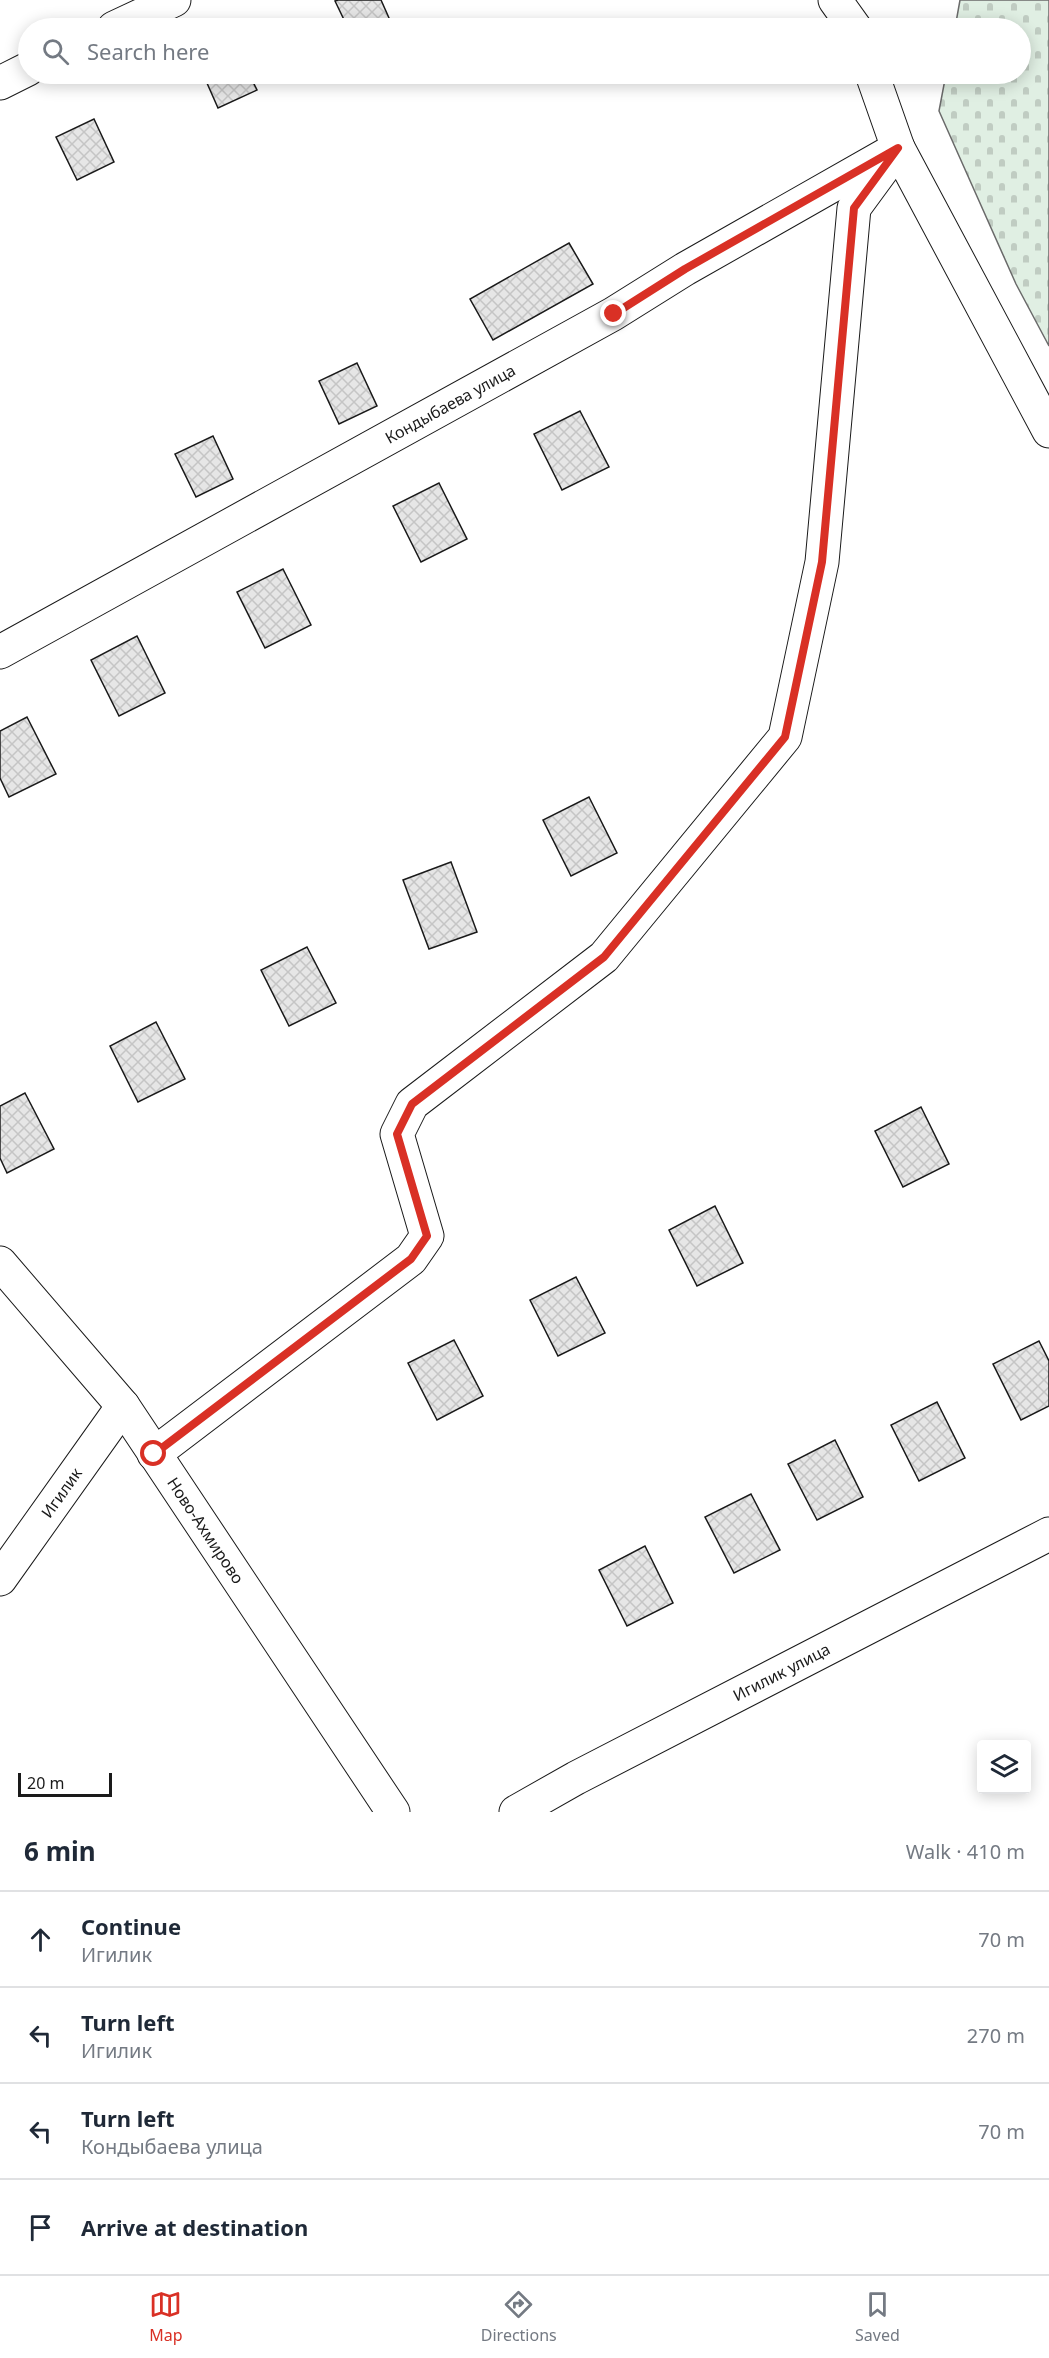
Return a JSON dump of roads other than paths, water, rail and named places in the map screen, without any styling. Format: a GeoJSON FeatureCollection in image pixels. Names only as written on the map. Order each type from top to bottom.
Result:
{"type":"FeatureCollection","features":[{"type":"Feature","properties":{"kind":"street"},"geometry":{"type":"LineString","coordinates":[[135,18],[174,0]]}},
{"type":"Feature","properties":{"kind":"street"},"geometry":{"type":"LineString","coordinates":[[835,0],[848,18]]}},
{"type":"Feature","properties":{"kind":"street"},"geometry":{"type":"LineString","coordinates":[[0,83],[18,74]]}},
{"type":"Feature","properties":{"kind":"street"},"geometry":{"type":"LineString","coordinates":[[876,84],[898,148],[1049,431]]}},
{"type":"Feature","properties":{"kind":"street"},"geometry":{"type":"LineString","coordinates":[[154,1454],[411,1259],[427,1236],[397,1134],[412,1104],[604,957],[785,737],[822,562],[854,208],[898,148]]}},
{"type":"Feature","properties":{"kind":"street","name":"Кондыбаева улица"},"geometry":{"type":"LineString","coordinates":[[0,652],[614,314],[685,269],[898,148]]}},
{"type":"Feature","properties":{"kind":"street","name":"Ново-Ахмирово"},"geometry":{"type":"LineString","coordinates":[[0,1263],[123,1406],[393,1812]]}},
{"type":"Feature","properties":{"kind":"street","name":"Игилик"},"geometry":{"type":"LineString","coordinates":[[0,1579],[123,1406]]}},
{"type":"Feature","properties":{"kind":"street","name":"Игилик улица"},"geometry":{"type":"LineString","coordinates":[[516,1812],[576,1778],[1049,1534]]}}]}
